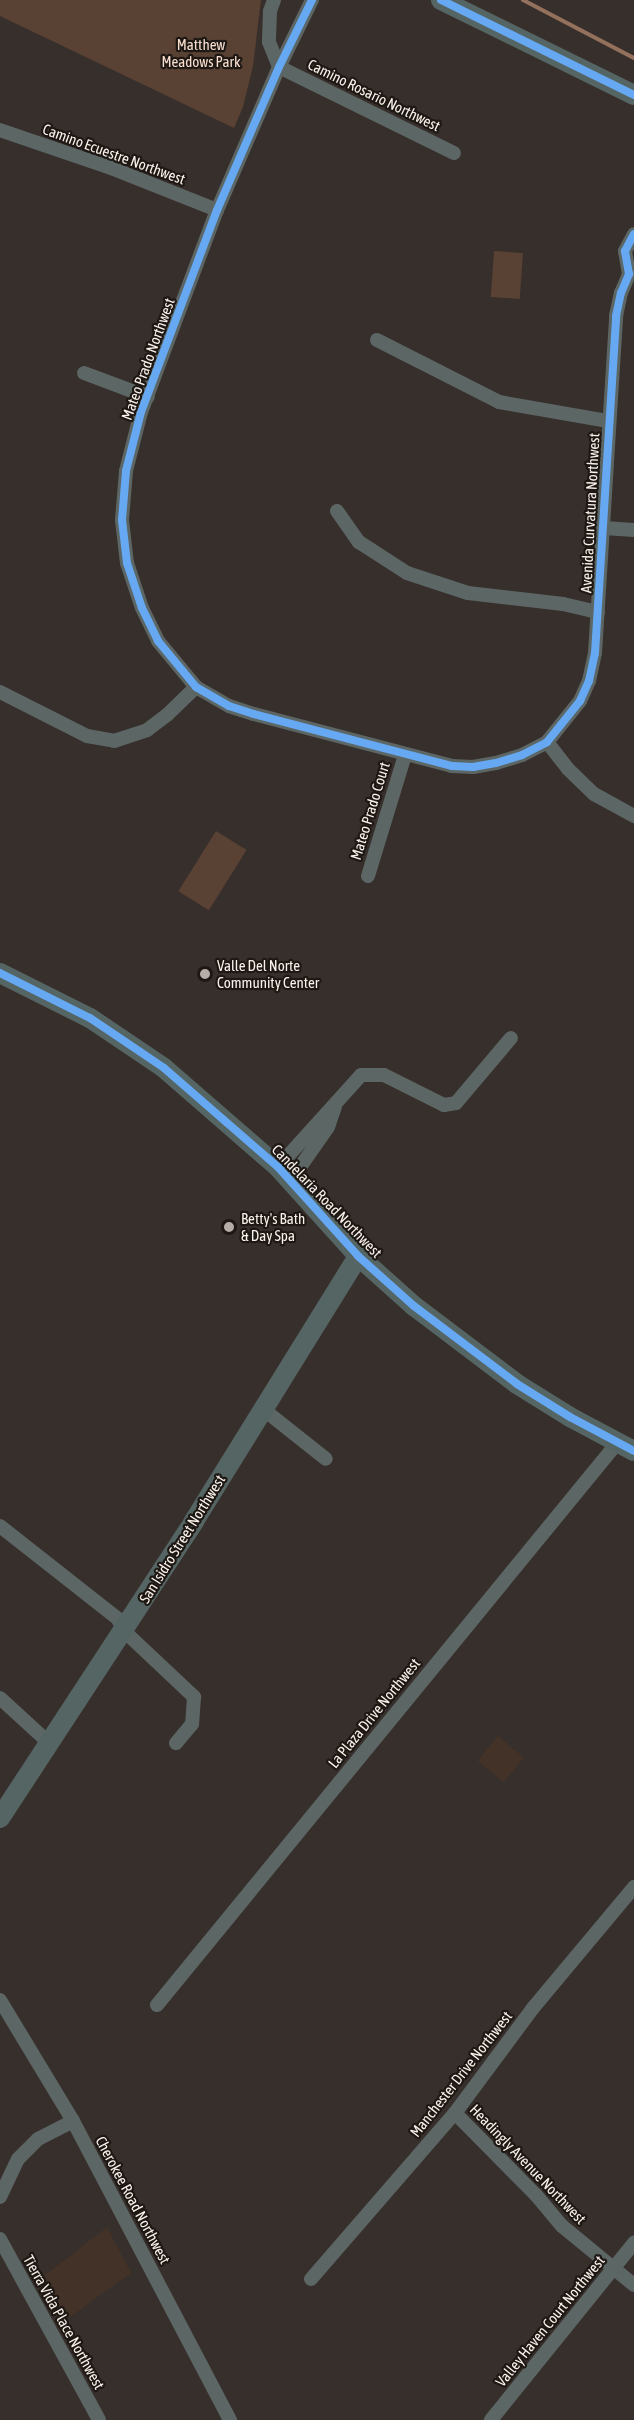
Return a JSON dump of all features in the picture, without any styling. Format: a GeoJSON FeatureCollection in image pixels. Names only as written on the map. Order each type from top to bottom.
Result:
{"type":"FeatureCollection","features":[{"type":"Feature","properties":{"kind":"street"},"geometry":{"type":"LineString","coordinates":[[274,0],[270,11],[269,42],[279,67]]}},
{"type":"Feature","properties":{"kind":"street","name":"Mateo Prado Northwest"},"geometry":{"type":"LineString","coordinates":[[312,0],[279,67],[216,210],[148,397],[126,471],[122,520],[127,563],[142,608],[158,641],[196,687],[229,706],[452,766],[473,767],[522,755],[547,742]]}},
{"type":"Feature","properties":{"kind":"street"},"geometry":{"type":"LineString","coordinates":[[441,0],[634,95]]}},
{"type":"Feature","properties":{"kind":"street","name":"Camino Rosario Northwest"},"geometry":{"type":"LineString","coordinates":[[279,67],[454,153]]}},
{"type":"Feature","properties":{"kind":"street","name":"Camino Ecuestre Northwest"},"geometry":{"type":"LineString","coordinates":[[0,130],[111,168],[216,210]]}},
{"type":"Feature","properties":{"kind":"street","name":"Avenida Curvatura Northwest"},"geometry":{"type":"LineString","coordinates":[[547,742],[580,701],[589,681],[595,653],[616,316],[621,293],[632,274],[625,251],[634,234]]}},
{"type":"Feature","properties":{"kind":"street"},"geometry":{"type":"LineString","coordinates":[[376,340],[499,402],[608,421]]}},
{"type":"Feature","properties":{"kind":"street"},"geometry":{"type":"LineString","coordinates":[[84,374],[148,397]]}},
{"type":"Feature","properties":{"kind":"street"},"geometry":{"type":"LineString","coordinates":[[337,511],[359,542],[407,573],[468,593],[563,604],[598,612]]}},
{"type":"Feature","properties":{"kind":"street"},"geometry":{"type":"LineString","coordinates":[[604,528],[634,530]]}},
{"type":"Feature","properties":{"kind":"street"},"geometry":{"type":"LineString","coordinates":[[0,692],[87,736],[114,741],[147,730],[168,714],[196,687]]}},
{"type":"Feature","properties":{"kind":"street"},"geometry":{"type":"LineString","coordinates":[[547,742],[568,769],[594,794],[634,816]]}},
{"type":"Feature","properties":{"kind":"street","name":"Mateo Prado Court"},"geometry":{"type":"LineString","coordinates":[[368,876],[405,755]]}},
{"type":"Feature","properties":{"kind":"street","name":"Candelaria Road Northwest"},"geometry":{"type":"LineString","coordinates":[[0,973],[90,1018],[164,1068],[284,1174],[358,1256],[414,1306],[518,1384],[570,1418],[626,1446]]}},
{"type":"Feature","properties":{"kind":"street"},"geometry":{"type":"LineString","coordinates":[[284,1174],[353,1081],[361,1075],[369,1073],[384,1075],[444,1105],[456,1103],[511,1038]]}},
{"type":"Feature","properties":{"kind":"street","name":"San Isidro Street Northwest"},"geometry":{"type":"LineString","coordinates":[[0,1818],[123,1630],[358,1256]]}},
{"type":"Feature","properties":{"kind":"street"},"geometry":{"type":"LineString","coordinates":[[263,1409],[326,1459]]}},
{"type":"Feature","properties":{"kind":"street","name":"La Plaza Drive Northwest"},"geometry":{"type":"LineString","coordinates":[[156,2005],[626,1446]]}},
{"type":"Feature","properties":{"kind":"street"},"geometry":{"type":"LineString","coordinates":[[0,1526],[118,1618],[123,1630],[194,1697],[192,1724],[176,1743]]}},
{"type":"Feature","properties":{"kind":"street"},"geometry":{"type":"LineString","coordinates":[[0,1698],[48,1742]]}},
{"type":"Feature","properties":{"kind":"street","name":"Manchester Drive Northwest"},"geometry":{"type":"LineString","coordinates":[[311,2279],[455,2112],[533,2008],[634,1887]]}},
{"type":"Feature","properties":{"kind":"street","name":"Cherokee Road Northwest"},"geometry":{"type":"LineString","coordinates":[[0,2000],[73,2121],[230,2420]]}},
{"type":"Feature","properties":{"kind":"street","name":"Headingly Avenue Northwest"},"geometry":{"type":"LineString","coordinates":[[455,2112],[536,2195],[562,2226],[634,2285]]}},
{"type":"Feature","properties":{"kind":"street"},"geometry":{"type":"LineString","coordinates":[[0,2198],[18,2159],[38,2139],[73,2121]]}},
{"type":"Feature","properties":{"kind":"street","name":"Tierra Vida Place Northwest"},"geometry":{"type":"LineString","coordinates":[[0,2239],[99,2420]]}},
{"type":"Feature","properties":{"kind":"street","name":"Valley Haven Court Northwest"},"geometry":{"type":"LineString","coordinates":[[491,2420],[634,2243]]}},
{"type":"Feature","properties":{"kind":"shaded area"},"geometry":{"type":"Polygon","coordinates":[[[498,1736],[524,1758],[503,1782],[477,1761],[498,1736]]]}},
{"type":"Feature","properties":{"kind":"shaded area"},"geometry":{"type":"Polygon","coordinates":[[[107,2227],[131,2273],[63,2322],[40,2279],[107,2227]]]}},
{"type":"Feature","properties":{"kind":"green space","name":"Matthew Meadows Park"},"geometry":{"type":"Polygon","coordinates":[[[0,0],[261,0],[253,66],[243,107],[234,128],[0,16],[0,0]]]}},
{"type":"Feature","properties":{"kind":"green space"},"geometry":{"type":"Polygon","coordinates":[[[494,251],[523,253],[520,299],[491,297],[494,251]]]}},
{"type":"Feature","properties":{"kind":"green space"},"geometry":{"type":"Polygon","coordinates":[[[216,831],[247,850],[209,910],[178,891],[216,831]]]}},
{"type":"Feature","properties":{"kind":"waterway"},"geometry":{"type":"LineString","coordinates":[[523,0],[634,58]]}},
{"type":"Feature","properties":{"kind":"cycle path"},"geometry":{"type":"LineString","coordinates":[[312,0],[279,67],[217,210],[141,412],[126,471],[122,520],[127,563],[142,608],[158,641],[196,687],[229,706],[254,714],[452,766],[473,767],[496,763],[522,755],[547,742],[580,701],[589,681],[595,653],[616,316],[621,293],[629,274],[625,251],[634,234]]}},
{"type":"Feature","properties":{"kind":"cycle path"},"geometry":{"type":"LineString","coordinates":[[441,0],[634,95]]}},
{"type":"Feature","properties":{"kind":"cycle path"},"geometry":{"type":"LineString","coordinates":[[0,973],[90,1018],[164,1068],[278,1167],[358,1256],[414,1306],[517,1384],[570,1417],[634,1451]]}},
{"type":"Feature","properties":{"kind":"place","name":"Valle Del Norte Community Center"},"geometry":{"type":"Point","coordinates":[205,974]}},
{"type":"Feature","properties":{"kind":"place","name":"Betty's Bath & Day Spa"},"geometry":{"type":"Point","coordinates":[229,1227]}}]}
